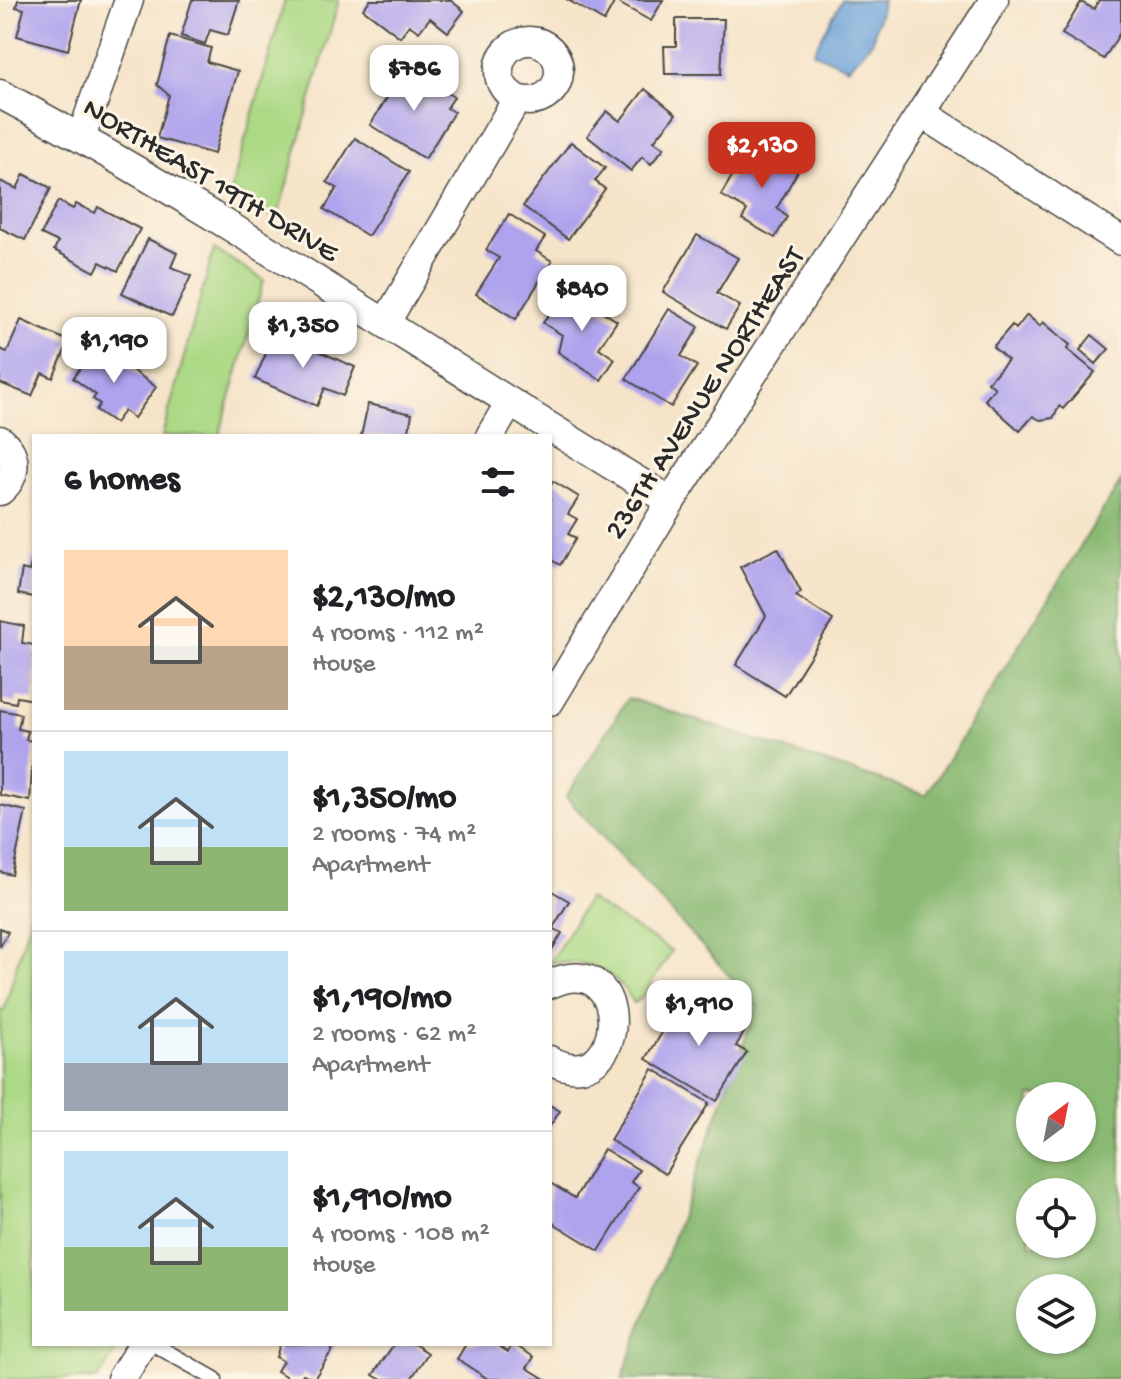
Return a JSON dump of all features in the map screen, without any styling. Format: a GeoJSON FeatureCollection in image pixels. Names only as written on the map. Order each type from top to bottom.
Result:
{"type":"FeatureCollection","features":[{"type":"Feature","properties":{"kind":"street"},"geometry":{"type":"LineString","coordinates":[[81,138],[129,0]]}},
{"type":"Feature","properties":{"kind":"street","name":"236TH AVENUE NORTHEAST"},"geometry":{"type":"LineString","coordinates":[[552,698],[671,501],[994,0]]}},
{"type":"Feature","properties":{"kind":"street","name":"NORTHEAST 19TH DRIVE"},"geometry":{"type":"LineString","coordinates":[[0,94],[81,138],[386,322],[671,501]]}},
{"type":"Feature","properties":{"kind":"street"},"geometry":{"type":"LineString","coordinates":[[386,322],[517,99]]}},
{"type":"Feature","properties":{"kind":"street"},"geometry":{"type":"LineString","coordinates":[[923,114],[1121,241]]}},
{"type":"Feature","properties":{"kind":"street"},"geometry":{"type":"LineString","coordinates":[[491,434],[510,402]]}},
{"type":"Feature","properties":{"kind":"street"},"geometry":{"type":"LineString","coordinates":[[0,440],[10,450],[14,468],[12,477],[0,491]]}},
{"type":"Feature","properties":{"kind":"street"},"geometry":{"type":"LineString","coordinates":[[552,983],[572,978],[598,988],[613,1010],[615,1024],[606,1049],[596,1058],[570,1066],[552,1061]]}},
{"type":"Feature","properties":{"kind":"street"},"geometry":{"type":"LineString","coordinates":[[121,1379],[142,1346]]}},
{"type":"Feature","properties":{"kind":"lane"},"geometry":{"type":"LineString","coordinates":[[157,1346],[215,1379]]}},
{"type":"Feature","properties":{"kind":"green space"},"geometry":{"type":"Polygon","coordinates":[[[285,0],[339,0],[277,219],[231,190],[285,0]]]}},
{"type":"Feature","properties":{"kind":"green space"},"geometry":{"type":"Polygon","coordinates":[[[214,249],[264,280],[220,434],[163,434],[214,249]]]}},
{"type":"Feature","properties":{"kind":"green space"},"geometry":{"type":"Polygon","coordinates":[[[1121,481],[1121,1379],[622,1379],[757,1006],[566,797],[628,698],[926,795],[1121,481]]]}},
{"type":"Feature","properties":{"kind":"green space"},"geometry":{"type":"Polygon","coordinates":[[[588,899],[672,951],[642,997],[634,1003],[618,982],[599,968],[577,962],[552,963],[588,899]]]}},
{"type":"Feature","properties":{"kind":"green space"},"geometry":{"type":"Polygon","coordinates":[[[32,910],[32,1346],[119,1346],[98,1379],[0,1379],[0,1009],[4,1011],[32,910]]]}},
{"type":"Feature","properties":{"kind":"water"},"geometry":{"type":"Polygon","coordinates":[[[842,0],[883,0],[872,42],[848,68],[813,52],[842,0]]]}},
{"type":"Feature","properties":{"kind":"building"},"geometry":{"type":"Polygon","coordinates":[[[18,0],[81,0],[68,50],[17,36],[24,9],[16,7],[18,0]]]}},
{"type":"Feature","properties":{"kind":"building"},"geometry":{"type":"Polygon","coordinates":[[[192,0],[239,0],[228,35],[210,30],[205,44],[181,36],[192,0]]]}},
{"type":"Feature","properties":{"kind":"building"},"geometry":{"type":"Polygon","coordinates":[[[370,0],[450,0],[464,11],[448,32],[430,18],[419,32],[409,25],[400,37],[363,9],[370,0]]]}},
{"type":"Feature","properties":{"kind":"building"},"geometry":{"type":"Polygon","coordinates":[[[568,0],[663,0],[651,21],[615,1],[604,21],[568,0]]]}},
{"type":"Feature","properties":{"kind":"building"},"geometry":{"type":"Polygon","coordinates":[[[1099,0],[1121,0],[1121,31],[1104,59],[1062,34],[1081,2],[1094,9],[1099,0]]]}},
{"type":"Feature","properties":{"kind":"building"},"geometry":{"type":"Polygon","coordinates":[[[676,19],[724,19],[721,74],[665,74],[664,46],[676,46],[676,19]]]}},
{"type":"Feature","properties":{"kind":"building"},"geometry":{"type":"Polygon","coordinates":[[[170,36],[211,48],[207,62],[238,71],[214,154],[157,138],[169,95],[157,85],[170,36]]]}},
{"type":"Feature","properties":{"kind":"building"},"geometry":{"type":"Polygon","coordinates":[[[406,67],[454,97],[447,108],[454,112],[425,159],[370,125],[406,67]]]}},
{"type":"Feature","properties":{"kind":"building"},"geometry":{"type":"Polygon","coordinates":[[[645,89],[676,114],[654,141],[664,148],[651,164],[642,157],[631,171],[587,136],[607,111],[620,121],[645,89]]]}},
{"type":"Feature","properties":{"kind":"building"},"geometry":{"type":"Polygon","coordinates":[[[355,138],[409,172],[368,236],[324,209],[337,188],[327,182],[355,138]]]}},
{"type":"Feature","properties":{"kind":"building"},"geometry":{"type":"Polygon","coordinates":[[[571,142],[605,168],[595,181],[605,189],[568,239],[523,206],[571,142]]]}},
{"type":"Feature","properties":{"kind":"building"},"geometry":{"type":"Polygon","coordinates":[[[762,147],[799,169],[777,208],[787,217],[775,238],[742,219],[747,210],[721,195],[745,154],[754,159],[762,147]]]}},
{"type":"Feature","properties":{"kind":"building"},"geometry":{"type":"Polygon","coordinates":[[[24,174],[51,188],[25,240],[0,228],[0,181],[17,189],[24,174]]]}},
{"type":"Feature","properties":{"kind":"building"},"geometry":{"type":"Polygon","coordinates":[[[58,201],[73,209],[76,204],[95,213],[98,207],[140,229],[118,271],[100,262],[95,272],[54,250],[58,242],[41,234],[58,201]]]}},
{"type":"Feature","properties":{"kind":"building"},"geometry":{"type":"Polygon","coordinates":[[[509,214],[545,237],[536,251],[552,261],[516,319],[476,294],[499,258],[486,250],[509,214]]]}},
{"type":"Feature","properties":{"kind":"building"},"geometry":{"type":"Polygon","coordinates":[[[697,235],[738,258],[717,293],[740,306],[726,329],[663,292],[697,235]]]}},
{"type":"Feature","properties":{"kind":"building"},"geometry":{"type":"Polygon","coordinates":[[[148,239],[177,253],[171,267],[191,276],[172,317],[122,293],[148,239]]]}},
{"type":"Feature","properties":{"kind":"building"},"geometry":{"type":"Polygon","coordinates":[[[566,288],[617,321],[599,348],[615,359],[601,380],[558,352],[562,335],[543,323],[566,288]]]}},
{"type":"Feature","properties":{"kind":"building"},"geometry":{"type":"Polygon","coordinates":[[[669,309],[699,327],[681,356],[697,366],[671,407],[626,379],[669,309]]]}},
{"type":"Feature","properties":{"kind":"building"},"geometry":{"type":"Polygon","coordinates":[[[1027,315],[1040,326],[1043,322],[1070,345],[1067,349],[1095,372],[1063,409],[1059,406],[1053,418],[1040,420],[1033,416],[1020,431],[985,400],[995,388],[988,382],[1008,360],[993,347],[1012,325],[1016,329],[1027,315]]]}},
{"type":"Feature","properties":{"kind":"building"},"geometry":{"type":"Polygon","coordinates":[[[21,320],[69,341],[53,378],[42,373],[32,396],[0,383],[0,349],[7,352],[21,320]]]}},
{"type":"Feature","properties":{"kind":"building"},"geometry":{"type":"Polygon","coordinates":[[[275,332],[355,367],[343,396],[325,388],[317,406],[255,379],[275,332]]]}},
{"type":"Feature","properties":{"kind":"building"},"geometry":{"type":"Polygon","coordinates":[[[1092,335],[1109,349],[1096,364],[1080,350],[1092,335]]]}},
{"type":"Feature","properties":{"kind":"building"},"geometry":{"type":"Polygon","coordinates":[[[97,345],[156,387],[134,418],[124,411],[115,423],[96,410],[100,404],[93,399],[96,395],[73,378],[97,345]]]}},
{"type":"Feature","properties":{"kind":"building"},"geometry":{"type":"Polygon","coordinates":[[[368,404],[412,414],[408,434],[361,434],[368,404]]]}},
{"type":"Feature","properties":{"kind":"building"},"geometry":{"type":"Polygon","coordinates":[[[552,483],[579,497],[568,514],[577,519],[568,534],[576,538],[560,565],[552,560],[552,483]]]}},
{"type":"Feature","properties":{"kind":"building"},"geometry":{"type":"Polygon","coordinates":[[[778,548],[801,592],[796,596],[833,620],[785,696],[736,665],[766,616],[740,567],[778,548]]]}},
{"type":"Feature","properties":{"kind":"building"},"geometry":{"type":"Polygon","coordinates":[[[32,560],[32,597],[18,594],[22,569],[29,571],[32,560]]]}},
{"type":"Feature","properties":{"kind":"building"},"geometry":{"type":"Polygon","coordinates":[[[0,621],[24,626],[22,643],[32,645],[32,700],[17,697],[16,703],[0,700],[0,621]]]}},
{"type":"Feature","properties":{"kind":"building"},"geometry":{"type":"Polygon","coordinates":[[[0,710],[21,714],[18,729],[28,731],[26,740],[32,741],[32,771],[30,801],[0,795],[0,710]]]}},
{"type":"Feature","properties":{"kind":"building"},"geometry":{"type":"Polygon","coordinates":[[[0,805],[26,811],[12,875],[0,872],[0,805]]]}},
{"type":"Feature","properties":{"kind":"building"},"geometry":{"type":"Polygon","coordinates":[[[552,891],[569,901],[553,928],[562,933],[552,950],[552,891]]]}},
{"type":"Feature","properties":{"kind":"building"},"geometry":{"type":"Polygon","coordinates":[[[0,928],[8,932],[0,947],[0,928]]]}},
{"type":"Feature","properties":{"kind":"building"},"geometry":{"type":"Polygon","coordinates":[[[685,995],[745,1031],[736,1046],[747,1052],[717,1101],[646,1059],[685,995]]]}},
{"type":"Feature","properties":{"kind":"building"},"geometry":{"type":"Polygon","coordinates":[[[653,1069],[709,1103],[665,1174],[610,1140],[653,1069]]]}},
{"type":"Feature","properties":{"kind":"building"},"geometry":{"type":"Polygon","coordinates":[[[552,1106],[560,1111],[552,1123],[552,1106]]]}},
{"type":"Feature","properties":{"kind":"building"},"geometry":{"type":"Polygon","coordinates":[[[604,1149],[639,1170],[631,1182],[639,1187],[599,1251],[552,1222],[552,1184],[575,1198],[604,1149]]]}},
{"type":"Feature","properties":{"kind":"building"},"geometry":{"type":"Polygon","coordinates":[[[279,1346],[335,1346],[314,1379],[303,1374],[300,1379],[290,1379],[277,1371],[283,1361],[276,1357],[279,1346]]]}},
{"type":"Feature","properties":{"kind":"building"},"geometry":{"type":"Polygon","coordinates":[[[393,1346],[417,1346],[428,1353],[411,1379],[380,1379],[373,1375],[393,1346]]]}},
{"type":"Feature","properties":{"kind":"building"},"geometry":{"type":"Polygon","coordinates":[[[465,1346],[498,1346],[508,1352],[512,1346],[516,1346],[534,1357],[527,1368],[545,1379],[488,1379],[457,1359],[465,1346]]]}}]}
